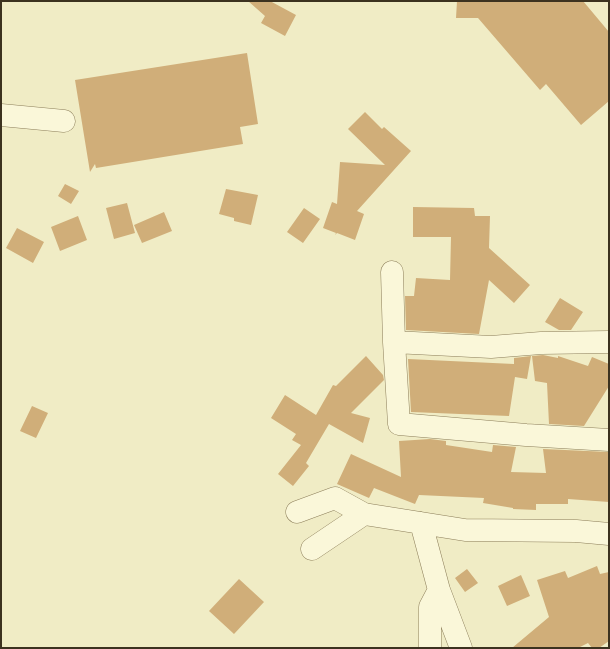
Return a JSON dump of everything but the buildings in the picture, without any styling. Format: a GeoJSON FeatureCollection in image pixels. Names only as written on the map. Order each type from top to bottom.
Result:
{"type":"FeatureCollection","features":[{"type":"Feature","properties":{"kind":"street"},"geometry":{"type":"LineString","coordinates":[[1,115],[64,122]]}},
{"type":"Feature","properties":{"kind":"street"},"geometry":{"type":"LineString","coordinates":[[392,272],[394,342],[399,424],[526,435],[609,440]]}},
{"type":"Feature","properties":{"kind":"street"},"geometry":{"type":"LineString","coordinates":[[394,342],[491,347],[541,342],[609,342]]}},
{"type":"Feature","properties":{"kind":"street"},"geometry":{"type":"LineString","coordinates":[[297,512],[335,498],[364,514],[465,530],[576,531],[609,534]]}},
{"type":"Feature","properties":{"kind":"street"},"geometry":{"type":"LineString","coordinates":[[312,549],[364,514]]}},
{"type":"Feature","properties":{"kind":"street"},"geometry":{"type":"LineString","coordinates":[[421,523],[439,590],[461,648]]}},
{"type":"Feature","properties":{"kind":"street"},"geometry":{"type":"LineString","coordinates":[[430,648],[430,608],[439,590]]}}]}
